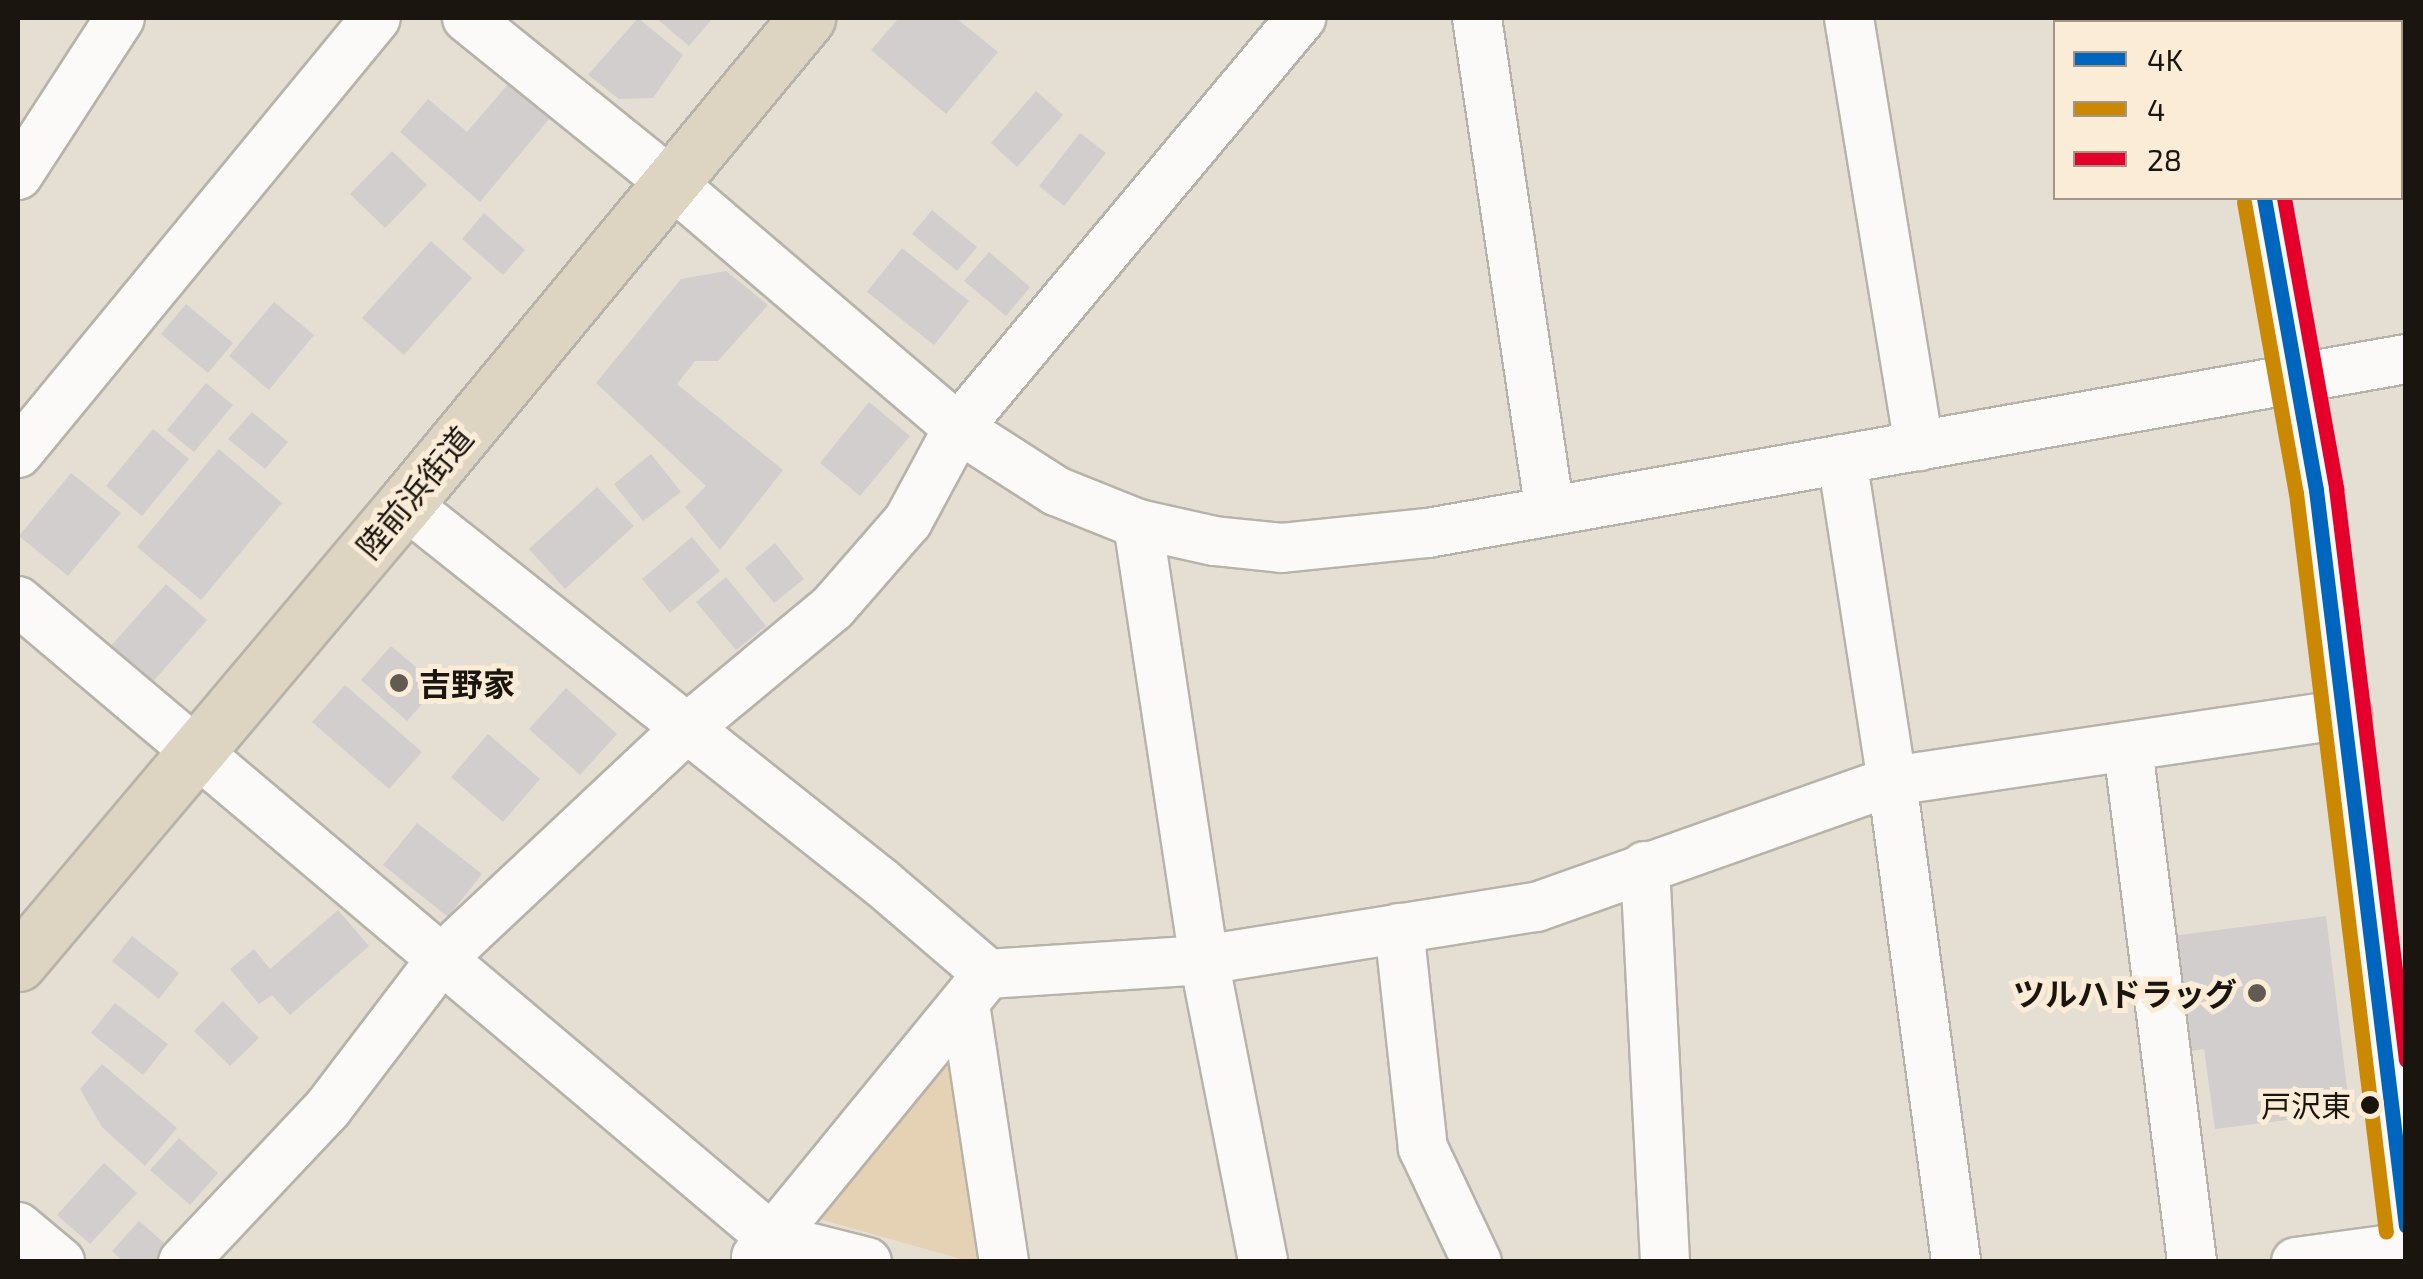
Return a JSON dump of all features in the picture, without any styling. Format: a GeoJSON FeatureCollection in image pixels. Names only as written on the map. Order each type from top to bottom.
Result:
{"type":"FeatureCollection","features":[{"type":"Feature","properties":{"kind":"highway","name":"陸前浜街道"},"geometry":{"type":"LineString","coordinates":[[18,963],[406,504],[807,18]]}},
{"type":"Feature","properties":{"kind":"street"},"geometry":{"type":"LineString","coordinates":[[18,175],[120,18]]}},
{"type":"Feature","properties":{"kind":"street"},"geometry":{"type":"LineString","coordinates":[[18,452],[376,18]]}},
{"type":"Feature","properties":{"kind":"street"},"geometry":{"type":"LineString","coordinates":[[467,18],[670,182],[958,428],[1056,491],[1138,524],[1214,541],[1282,548],[1347,544],[2406,360]]}},
{"type":"Feature","properties":{"kind":"street"},"geometry":{"type":"LineString","coordinates":[[183,1262],[328,1108],[443,957],[685,730],[834,608],[908,520],[958,428],[1301,18]]}},
{"type":"Feature","properties":{"kind":"street"},"geometry":{"type":"LineString","coordinates":[[1477,18],[1550,511]]}},
{"type":"Feature","properties":{"kind":"street"},"geometry":{"type":"LineString","coordinates":[[1849,18],[1919,446]]}},
{"type":"Feature","properties":{"kind":"street"},"geometry":{"type":"LineString","coordinates":[[2264,200],[2298,379],[2347,714],[2406,1230]]}},
{"type":"Feature","properties":{"kind":"street"},"geometry":{"type":"LineString","coordinates":[[1842,459],[1892,781],[1956,1262]]}},
{"type":"Feature","properties":{"kind":"street"},"geometry":{"type":"LineString","coordinates":[[406,504],[685,730],[882,883],[977,989],[1004,1262]]}},
{"type":"Feature","properties":{"kind":"street"},"geometry":{"type":"LineString","coordinates":[[1138,524],[1204,960],[1263,1262]]}},
{"type":"Feature","properties":{"kind":"street"},"geometry":{"type":"LineString","coordinates":[[18,601],[443,957],[762,1250],[867,1262]]}},
{"type":"Feature","properties":{"kind":"street"},"geometry":{"type":"LineString","coordinates":[[762,1250],[977,989],[1204,960],[1536,906],[1892,781],[2347,714]]}},
{"type":"Feature","properties":{"kind":"street"},"geometry":{"type":"LineString","coordinates":[[2128,748],[2192,1262]]}},
{"type":"Feature","properties":{"kind":"street"},"geometry":{"type":"LineString","coordinates":[[1645,866],[1665,1262]]}},
{"type":"Feature","properties":{"kind":"street"},"geometry":{"type":"LineString","coordinates":[[1399,928],[1423,1148],[1477,1262]]}},
{"type":"Feature","properties":{"kind":"street"},"geometry":{"type":"LineString","coordinates":[[18,1228],[60,1262]]}},
{"type":"Feature","properties":{"kind":"street"},"geometry":{"type":"LineString","coordinates":[[2296,1262],[2406,1247]]}},
{"type":"Feature","properties":{"kind":"shaded area"},"geometry":{"type":"Polygon","coordinates":[[[950,1060],[983,1261],[968,1261],[816,1218],[950,1060]]]}},
{"type":"Feature","properties":{"kind":"building"},"geometry":{"type":"Polygon","coordinates":[[[638,18],[683,55],[653,98],[619,99],[588,75],[638,18]]]}},
{"type":"Feature","properties":{"kind":"building"},"geometry":{"type":"Polygon","coordinates":[[[656,18],[713,18],[689,46],[656,18]]]}},
{"type":"Feature","properties":{"kind":"building"},"geometry":{"type":"Polygon","coordinates":[[[899,18],[956,18],[998,52],[946,114],[871,50],[899,18]]]}},
{"type":"Feature","properties":{"kind":"building"},"geometry":{"type":"Polygon","coordinates":[[[509,83],[550,118],[480,202],[400,132],[428,99],[467,132],[509,83]]]}},
{"type":"Feature","properties":{"kind":"building"},"geometry":{"type":"Polygon","coordinates":[[[1036,91],[1063,115],[1017,167],[991,143],[1036,91]]]}},
{"type":"Feature","properties":{"kind":"building"},"geometry":{"type":"Polygon","coordinates":[[[1080,133],[1106,153],[1064,206],[1039,186],[1080,133]]]}},
{"type":"Feature","properties":{"kind":"building"},"geometry":{"type":"Polygon","coordinates":[[[392,151],[427,185],[385,228],[350,194],[392,151]]]}},
{"type":"Feature","properties":{"kind":"building"},"geometry":{"type":"Polygon","coordinates":[[[932,210],[977,247],[957,271],[912,234],[932,210]]]}},
{"type":"Feature","properties":{"kind":"building"},"geometry":{"type":"Polygon","coordinates":[[[484,213],[525,250],[503,275],[462,239],[484,213]]]}},
{"type":"Feature","properties":{"kind":"building"},"geometry":{"type":"Polygon","coordinates":[[[431,241],[472,278],[404,355],[362,318],[431,241]]]}},
{"type":"Feature","properties":{"kind":"building"},"geometry":{"type":"Polygon","coordinates":[[[902,248],[969,301],[934,345],[867,292],[902,248]]]}},
{"type":"Feature","properties":{"kind":"building"},"geometry":{"type":"Polygon","coordinates":[[[989,252],[1030,287],[1006,316],[964,281],[989,252]]]}},
{"type":"Feature","properties":{"kind":"building"},"geometry":{"type":"Polygon","coordinates":[[[726,271],[768,305],[718,361],[695,361],[677,384],[783,470],[720,550],[685,507],[706,486],[596,383],[681,279],[726,271]]]}},
{"type":"Feature","properties":{"kind":"building"},"geometry":{"type":"Polygon","coordinates":[[[274,302],[314,335],[269,390],[229,356],[274,302]]]}},
{"type":"Feature","properties":{"kind":"building"},"geometry":{"type":"Polygon","coordinates":[[[186,304],[233,343],[208,373],[161,334],[186,304]]]}},
{"type":"Feature","properties":{"kind":"building"},"geometry":{"type":"Polygon","coordinates":[[[206,383],[233,405],[194,452],[167,430],[206,383]]]}},
{"type":"Feature","properties":{"kind":"building"},"geometry":{"type":"Polygon","coordinates":[[[869,402],[910,436],[860,496],[820,463],[869,402]]]}},
{"type":"Feature","properties":{"kind":"building"},"geometry":{"type":"Polygon","coordinates":[[[252,412],[288,442],[265,469],[228,439],[252,412]]]}},
{"type":"Feature","properties":{"kind":"building"},"geometry":{"type":"Polygon","coordinates":[[[153,429],[189,459],[142,516],[106,486],[153,429]]]}},
{"type":"Feature","properties":{"kind":"building"},"geometry":{"type":"Polygon","coordinates":[[[219,449],[282,503],[201,600],[137,547],[219,449]]]}},
{"type":"Feature","properties":{"kind":"building"},"geometry":{"type":"Polygon","coordinates":[[[651,454],[681,492],[643,521],[614,484],[651,454]]]}},
{"type":"Feature","properties":{"kind":"building"},"geometry":{"type":"Polygon","coordinates":[[[71,473],[121,513],[68,576],[19,536],[71,473]]]}},
{"type":"Feature","properties":{"kind":"building"},"geometry":{"type":"Polygon","coordinates":[[[597,487],[634,526],[565,589],[529,549],[597,487]]]}},
{"type":"Feature","properties":{"kind":"building"},"geometry":{"type":"Polygon","coordinates":[[[692,537],[720,571],[670,613],[642,579],[692,537]]]}},
{"type":"Feature","properties":{"kind":"building"},"geometry":{"type":"Polygon","coordinates":[[[775,543],[804,579],[774,603],[745,568],[775,543]]]}},
{"type":"Feature","properties":{"kind":"building"},"geometry":{"type":"Polygon","coordinates":[[[726,577],[766,626],[736,650],[696,602],[726,577]]]}},
{"type":"Feature","properties":{"kind":"building"},"geometry":{"type":"Polygon","coordinates":[[[166,584],[207,620],[151,684],[109,648],[166,584]]]}},
{"type":"Feature","properties":{"kind":"building","name":"吉野家"},"geometry":{"type":"Polygon","coordinates":[[[391,646],[438,686],[407,721],[361,680],[391,646]]]}},
{"type":"Feature","properties":{"kind":"building"},"geometry":{"type":"Polygon","coordinates":[[[345,685],[422,752],[389,789],[312,722],[345,685]]]}},
{"type":"Feature","properties":{"kind":"building"},"geometry":{"type":"Polygon","coordinates":[[[566,688],[617,734],[580,775],[529,729],[566,688]]]}},
{"type":"Feature","properties":{"kind":"building"},"geometry":{"type":"Polygon","coordinates":[[[488,734],[540,779],[503,822],[451,777],[488,734]]]}},
{"type":"Feature","properties":{"kind":"building"},"geometry":{"type":"Polygon","coordinates":[[[417,823],[482,874],[448,917],[383,865],[417,823]]]}},
{"type":"Feature","properties":{"kind":"building"},"geometry":{"type":"Polygon","coordinates":[[[338,910],[369,946],[290,1015],[272,995],[259,1004],[230,969],[254,949],[270,969],[338,910]]]}},
{"type":"Feature","properties":{"kind":"building","name":"ツルハドラッグ"},"geometry":{"type":"Polygon","coordinates":[[[2326,916],[2350,1112],[2215,1129],[2204,1049],[2186,1052],[2172,936],[2326,916]]]}},
{"type":"Feature","properties":{"kind":"building"},"geometry":{"type":"Polygon","coordinates":[[[132,936],[179,973],[159,999],[112,961],[132,936]]]}},
{"type":"Feature","properties":{"kind":"building"},"geometry":{"type":"Polygon","coordinates":[[[223,1001],[259,1038],[230,1066],[194,1031],[223,1001]]]}},
{"type":"Feature","properties":{"kind":"building"},"geometry":{"type":"Polygon","coordinates":[[[115,1003],[168,1044],[143,1075],[91,1033],[115,1003]]]}},
{"type":"Feature","properties":{"kind":"building"},"geometry":{"type":"Polygon","coordinates":[[[102,1064],[177,1128],[145,1166],[102,1127],[80,1089],[102,1064]]]}},
{"type":"Feature","properties":{"kind":"building"},"geometry":{"type":"Polygon","coordinates":[[[179,1138],[218,1173],[190,1205],[150,1170],[179,1138]]]}},
{"type":"Feature","properties":{"kind":"building"},"geometry":{"type":"Polygon","coordinates":[[[104,1163],[137,1193],[90,1244],[57,1215],[104,1163]]]}},
{"type":"Feature","properties":{"kind":"building"},"geometry":{"type":"Polygon","coordinates":[[[139,1221],[171,1249],[159,1262],[124,1262],[112,1251],[139,1221]]]}},
{"type":"Feature","properties":{"kind":"transit line","name":"4K"},"geometry":{"type":"LineString","coordinates":[[2264,200],[2316,490],[2406,1226]]}},
{"type":"Feature","properties":{"kind":"transit line","name":"28"},"geometry":{"type":"LineString","coordinates":[[2284,200],[2336,488],[2406,1060]]}},
{"type":"Feature","properties":{"kind":"transit line","name":"4"},"geometry":{"type":"LineString","coordinates":[[2244,202],[2296,493],[2386,1232]]}},
{"type":"Feature","properties":{"kind":"place","name":"吉野家"},"geometry":{"type":"Point","coordinates":[399,683]}},
{"type":"Feature","properties":{"kind":"place","name":"ツルハドラッグ"},"geometry":{"type":"Point","coordinates":[2257,993]}},
{"type":"Feature","properties":{"kind":"place","name":"戸沢東"},"geometry":{"type":"Point","coordinates":[2370,1105]}}]}
